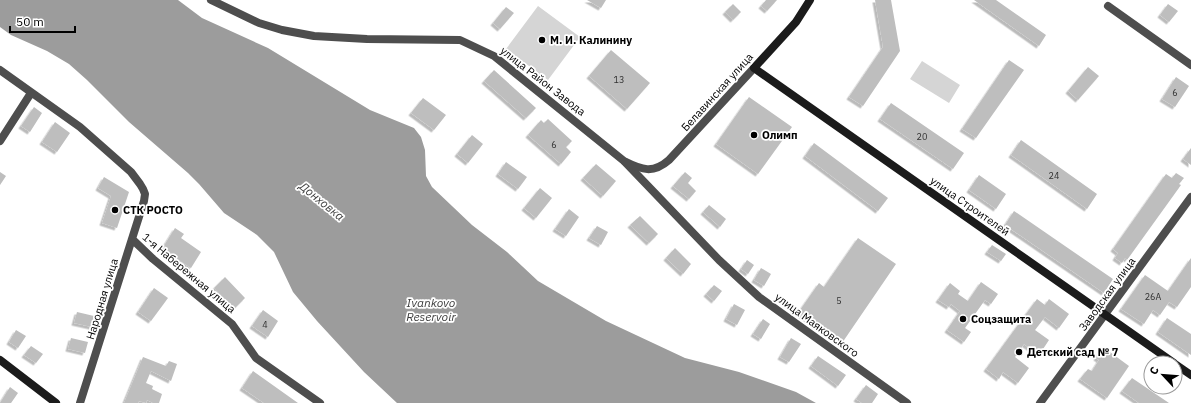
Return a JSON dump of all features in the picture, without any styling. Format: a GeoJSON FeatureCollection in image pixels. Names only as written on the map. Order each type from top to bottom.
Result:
{"type":"FeatureCollection","features":[{"type":"Feature","properties":{"kind":"main road","name":"Белавинская улица"},"geometry":{"type":"LineString","coordinates":[[754,68],[796,22],[810,0]]}},
{"type":"Feature","properties":{"kind":"main road","name":"улица Строителей"},"geometry":{"type":"LineString","coordinates":[[754,68],[1164,355]]}},
{"type":"Feature","properties":{"kind":"main road"},"geometry":{"type":"LineString","coordinates":[[0,360],[56,403]]}},
{"type":"Feature","properties":{"kind":"street","name":"улица Район Завода"},"geometry":{"type":"LineString","coordinates":[[211,0],[259,23],[282,30],[314,36],[367,39],[460,40],[494,56],[624,161],[719,260]]}},
{"type":"Feature","properties":{"kind":"street"},"geometry":{"type":"LineString","coordinates":[[1108,6],[1191,65]]}},
{"type":"Feature","properties":{"kind":"street","name":"Белавинская улица"},"geometry":{"type":"LineString","coordinates":[[624,161],[636,167],[647,170],[664,164],[683,146],[754,68]]}},
{"type":"Feature","properties":{"kind":"street"},"geometry":{"type":"LineString","coordinates":[[0,70],[31,92],[0,141]]}},
{"type":"Feature","properties":{"kind":"street","name":"Народная улица"},"geometry":{"type":"LineString","coordinates":[[31,92],[80,127],[131,172],[143,189],[144,194],[144,201],[80,403]]}},
{"type":"Feature","properties":{"kind":"street","name":"Заводская улица"},"geometry":{"type":"LineString","coordinates":[[1040,403],[1106,315],[1191,197]]}},
{"type":"Feature","properties":{"kind":"street","name":"1-я Набережная улица"},"geometry":{"type":"LineString","coordinates":[[132,239],[153,259],[232,324],[256,358],[320,403]]}},
{"type":"Feature","properties":{"kind":"street","name":"улица Маяковского"},"geometry":{"type":"LineString","coordinates":[[719,260],[759,297],[907,403]]}},
{"type":"Feature","properties":{"kind":"shaded area"},"geometry":{"type":"Polygon","coordinates":[[[538,6],[580,37],[548,80],[506,49],[538,6]]]}},
{"type":"Feature","properties":{"kind":"shaded area"},"geometry":{"type":"Polygon","coordinates":[[[922,61],[960,85],[949,103],[910,79],[922,61]]]}},
{"type":"Feature","properties":{"kind":"water","name":"Ivankovo Reservoir"},"geometry":{"type":"Polygon","coordinates":[[[0,0],[178,0],[202,18],[268,48],[370,110],[414,128],[421,137],[425,150],[426,176],[432,187],[472,225],[507,252],[538,281],[606,321],[685,358],[739,372],[796,392],[816,403],[397,403],[364,372],[317,321],[293,292],[274,252],[257,235],[224,213],[188,173],[129,122],[69,64],[47,51],[11,35],[0,27],[0,0]]]}},
{"type":"Feature","properties":{"kind":"building"},"geometry":{"type":"Polygon","coordinates":[[[587,0],[606,0],[601,8],[587,0]]]}},
{"type":"Feature","properties":{"kind":"building"},"geometry":{"type":"Polygon","coordinates":[[[766,0],[777,0],[767,11],[761,6],[766,0]]]}},
{"type":"Feature","properties":{"kind":"building"},"geometry":{"type":"Polygon","coordinates":[[[875,0],[891,0],[900,51],[863,106],[849,97],[883,47],[875,0]]]}},
{"type":"Feature","properties":{"kind":"building"},"geometry":{"type":"Polygon","coordinates":[[[974,0],[996,0],[1046,35],[1039,46],[974,0]]]}},
{"type":"Feature","properties":{"kind":"building"},"geometry":{"type":"Polygon","coordinates":[[[733,4],[741,12],[733,20],[725,12],[733,4]]]}},
{"type":"Feature","properties":{"kind":"building"},"geometry":{"type":"Polygon","coordinates":[[[1168,4],[1178,11],[1169,22],[1160,15],[1168,4]]]}},
{"type":"Feature","properties":{"kind":"building"},"geometry":{"type":"Polygon","coordinates":[[[506,7],[514,13],[500,29],[493,23],[506,7]]]}},
{"type":"Feature","properties":{"kind":"building"},"geometry":{"type":"Polygon","coordinates":[[[611,50],[650,83],[627,109],[589,76],[611,50]]]}},
{"type":"Feature","properties":{"kind":"building"},"geometry":{"type":"Polygon","coordinates":[[[1009,60],[1024,70],[976,138],[962,129],[1009,60]]]}},
{"type":"Feature","properties":{"kind":"building"},"geometry":{"type":"Polygon","coordinates":[[[1088,67],[1099,76],[1078,100],[1068,91],[1088,67]]]}},
{"type":"Feature","properties":{"kind":"building"},"geometry":{"type":"Polygon","coordinates":[[[494,70],[536,108],[526,118],[484,81],[494,70]]]}},
{"type":"Feature","properties":{"kind":"building"},"geometry":{"type":"Polygon","coordinates":[[[1176,77],[1189,86],[1175,107],[1162,99],[1176,77]]]}},
{"type":"Feature","properties":{"kind":"building","name":"Олимп"},"geometry":{"type":"Polygon","coordinates":[[[749,97],[792,127],[758,174],[716,144],[749,97]]]}},
{"type":"Feature","properties":{"kind":"building"},"geometry":{"type":"Polygon","coordinates":[[[423,98],[446,115],[434,130],[411,113],[423,98]]]}},
{"type":"Feature","properties":{"kind":"building"},"geometry":{"type":"Polygon","coordinates":[[[891,103],[964,153],[953,169],[880,119],[891,103]]]}},
{"type":"Feature","properties":{"kind":"building"},"geometry":{"type":"Polygon","coordinates":[[[34,107],[42,113],[30,132],[21,126],[34,107]]]}},
{"type":"Feature","properties":{"kind":"building"},"geometry":{"type":"Polygon","coordinates":[[[548,119],[572,141],[566,147],[571,152],[561,164],[528,135],[541,120],[544,123],[548,119]]]}},
{"type":"Feature","properties":{"kind":"building"},"geometry":{"type":"Polygon","coordinates":[[[55,122],[70,133],[57,152],[42,142],[55,122]]]}},
{"type":"Feature","properties":{"kind":"building"},"geometry":{"type":"Polygon","coordinates":[[[472,135],[483,144],[468,163],[457,154],[472,135]]]}},
{"type":"Feature","properties":{"kind":"building"},"geometry":{"type":"Polygon","coordinates":[[[1021,140],[1097,194],[1087,209],[1011,155],[1021,140]]]}},
{"type":"Feature","properties":{"kind":"building"},"geometry":{"type":"Polygon","coordinates":[[[814,143],[888,198],[878,211],[805,156],[814,143]]]}},
{"type":"Feature","properties":{"kind":"building"},"geometry":{"type":"Polygon","coordinates":[[[1191,148],[1191,165],[1183,159],[1191,148]]]}},
{"type":"Feature","properties":{"kind":"building"},"geometry":{"type":"Polygon","coordinates":[[[506,162],[527,177],[518,189],[498,174],[506,162]]]}},
{"type":"Feature","properties":{"kind":"building"},"geometry":{"type":"Polygon","coordinates":[[[596,164],[616,181],[603,196],[583,178],[596,164]]]}},
{"type":"Feature","properties":{"kind":"building"},"geometry":{"type":"Polygon","coordinates":[[[0,172],[6,176],[0,185],[0,172]]]}},
{"type":"Feature","properties":{"kind":"building"},"geometry":{"type":"Polygon","coordinates":[[[685,172],[692,178],[688,183],[696,191],[689,199],[673,186],[685,172]]]}},
{"type":"Feature","properties":{"kind":"building"},"geometry":{"type":"Polygon","coordinates":[[[1176,173],[1184,178],[1179,184],[1181,185],[1127,260],[1125,258],[1122,263],[1115,258],[1118,253],[1113,249],[1166,174],[1172,178],[1176,173]]]}},
{"type":"Feature","properties":{"kind":"building"},"geometry":{"type":"Polygon","coordinates":[[[979,175],[1006,194],[996,209],[969,190],[979,175]]]}},
{"type":"Feature","properties":{"kind":"building","name":"СТК РОСТО"},"geometry":{"type":"Polygon","coordinates":[[[104,177],[129,192],[117,228],[102,223],[111,196],[98,188],[104,177]]]}},
{"type":"Feature","properties":{"kind":"building"},"geometry":{"type":"Polygon","coordinates":[[[540,188],[552,198],[536,218],[524,208],[540,188]]]}},
{"type":"Feature","properties":{"kind":"building"},"geometry":{"type":"Polygon","coordinates":[[[709,205],[726,219],[720,227],[703,212],[709,205]]]}},
{"type":"Feature","properties":{"kind":"building"},"geometry":{"type":"Polygon","coordinates":[[[569,209],[579,217],[566,236],[555,229],[569,209]]]}},
{"type":"Feature","properties":{"kind":"building"},"geometry":{"type":"Polygon","coordinates":[[[1014,211],[1113,279],[1104,293],[1005,225],[1014,211]]]}},
{"type":"Feature","properties":{"kind":"building"},"geometry":{"type":"Polygon","coordinates":[[[640,216],[658,234],[649,243],[630,225],[640,216]]]}},
{"type":"Feature","properties":{"kind":"building"},"geometry":{"type":"Polygon","coordinates":[[[597,226],[608,232],[601,245],[589,238],[597,226]]]}},
{"type":"Feature","properties":{"kind":"building"},"geometry":{"type":"Polygon","coordinates":[[[175,228],[184,234],[181,238],[201,252],[191,268],[162,249],[175,228]]]}},
{"type":"Feature","properties":{"kind":"building"},"geometry":{"type":"Polygon","coordinates":[[[858,238],[896,264],[842,343],[798,313],[819,283],[824,287],[858,238]]]}},
{"type":"Feature","properties":{"kind":"building"},"geometry":{"type":"Polygon","coordinates":[[[992,245],[1006,254],[1001,261],[987,252],[992,245]]]}},
{"type":"Feature","properties":{"kind":"building"},"geometry":{"type":"Polygon","coordinates":[[[675,248],[691,264],[683,274],[666,258],[675,248]]]}},
{"type":"Feature","properties":{"kind":"building"},"geometry":{"type":"Polygon","coordinates":[[[1191,258],[1191,287],[1177,307],[1169,302],[1160,315],[1153,310],[1144,324],[1121,309],[1145,275],[1168,291],[1191,258]]]}},
{"type":"Feature","properties":{"kind":"building"},"geometry":{"type":"Polygon","coordinates":[[[747,260],[754,265],[748,274],[741,269],[747,260]]]}},
{"type":"Feature","properties":{"kind":"building"},"geometry":{"type":"Polygon","coordinates":[[[761,268],[771,274],[764,286],[754,280],[761,268]]]}},
{"type":"Feature","properties":{"kind":"building"},"geometry":{"type":"Polygon","coordinates":[[[225,277],[245,298],[234,309],[214,288],[225,277]]]}},
{"type":"Feature","properties":{"kind":"building","name":"Соцзащита"},"geometry":{"type":"Polygon","coordinates":[[[981,282],[998,294],[991,304],[985,300],[965,328],[971,332],[964,342],[947,330],[960,311],[951,304],[949,307],[938,300],[950,283],[960,291],[958,294],[968,301],[981,282]]]}},
{"type":"Feature","properties":{"kind":"building"},"geometry":{"type":"Polygon","coordinates":[[[714,285],[722,291],[714,301],[706,294],[714,285]]]}},
{"type":"Feature","properties":{"kind":"building"},"geometry":{"type":"Polygon","coordinates":[[[154,288],[168,298],[151,321],[138,312],[154,288]]]}},
{"type":"Feature","properties":{"kind":"building"},"geometry":{"type":"Polygon","coordinates":[[[1037,299],[1045,305],[1049,299],[1069,314],[1059,328],[1045,317],[1035,330],[1049,340],[1039,355],[1024,344],[1015,357],[1029,368],[1018,383],[1003,372],[999,379],[986,369],[1037,299]]]}},
{"type":"Feature","properties":{"kind":"building"},"geometry":{"type":"Polygon","coordinates":[[[734,304],[745,310],[737,325],[726,319],[734,304]]]}},
{"type":"Feature","properties":{"kind":"building"},"geometry":{"type":"Polygon","coordinates":[[[263,310],[278,321],[268,337],[252,326],[263,310]]]}},
{"type":"Feature","properties":{"kind":"building"},"geometry":{"type":"Polygon","coordinates":[[[77,312],[94,316],[92,327],[74,323],[77,312]]]}},
{"type":"Feature","properties":{"kind":"building"},"geometry":{"type":"Polygon","coordinates":[[[1167,318],[1191,334],[1191,355],[1158,332],[1167,318]]]}},
{"type":"Feature","properties":{"kind":"building"},"geometry":{"type":"Polygon","coordinates":[[[763,319],[770,324],[761,339],[753,334],[763,319]]]}},
{"type":"Feature","properties":{"kind":"building"},"geometry":{"type":"Polygon","coordinates":[[[16,330],[26,336],[18,348],[9,342],[16,330]]]}},
{"type":"Feature","properties":{"kind":"building"},"geometry":{"type":"Polygon","coordinates":[[[71,338],[88,342],[85,353],[68,349],[71,338]]]}},
{"type":"Feature","properties":{"kind":"building"},"geometry":{"type":"Polygon","coordinates":[[[791,338],[801,344],[789,362],[780,357],[791,338]]]}},
{"type":"Feature","properties":{"kind":"building"},"geometry":{"type":"Polygon","coordinates":[[[31,346],[43,354],[36,363],[24,355],[31,346]]]}},
{"type":"Feature","properties":{"kind":"building"},"geometry":{"type":"Polygon","coordinates":[[[1103,347],[1129,366],[1107,398],[1080,379],[1088,369],[1092,371],[1099,360],[1096,358],[1103,347]]]}},
{"type":"Feature","properties":{"kind":"building"},"geometry":{"type":"Polygon","coordinates":[[[818,356],[846,375],[838,386],[811,366],[818,356]]]}},
{"type":"Feature","properties":{"kind":"building"},"geometry":{"type":"Polygon","coordinates":[[[143,357],[166,366],[169,361],[177,364],[171,381],[151,371],[146,383],[153,386],[152,389],[162,394],[159,403],[153,403],[147,400],[146,403],[139,401],[138,403],[124,403],[143,357]]]}},
{"type":"Feature","properties":{"kind":"building"},"geometry":{"type":"Polygon","coordinates":[[[253,371],[298,403],[264,403],[242,388],[253,371]]]}},
{"type":"Feature","properties":{"kind":"building"},"geometry":{"type":"Polygon","coordinates":[[[1132,378],[1143,385],[1143,395],[1157,395],[1169,403],[1139,403],[1122,391],[1132,378]]]}},
{"type":"Feature","properties":{"kind":"building"},"geometry":{"type":"Polygon","coordinates":[[[866,385],[878,394],[872,403],[862,403],[856,399],[866,385]]]}},
{"type":"Feature","properties":{"kind":"building"},"geometry":{"type":"Polygon","coordinates":[[[10,387],[18,393],[11,403],[0,403],[10,387]]]}},
{"type":"Feature","properties":{"kind":"place","name":"М. И. Калинину"},"geometry":{"type":"Point","coordinates":[542,40]}},
{"type":"Feature","properties":{"kind":"place","name":"Олимп"},"geometry":{"type":"Point","coordinates":[754,135]}},
{"type":"Feature","properties":{"kind":"place","name":"СТК РОСТО"},"geometry":{"type":"Point","coordinates":[115,210]}},
{"type":"Feature","properties":{"kind":"place","name":"Соцзащита"},"geometry":{"type":"Point","coordinates":[963,319]}},
{"type":"Feature","properties":{"kind":"place","name":"Детский сад № 7"},"geometry":{"type":"Point","coordinates":[1019,352]}},
{"type":"Feature","properties":{"kind":"water label","name":"Донховка"},"geometry":{"type":"Point","coordinates":[322,201]}}]}
